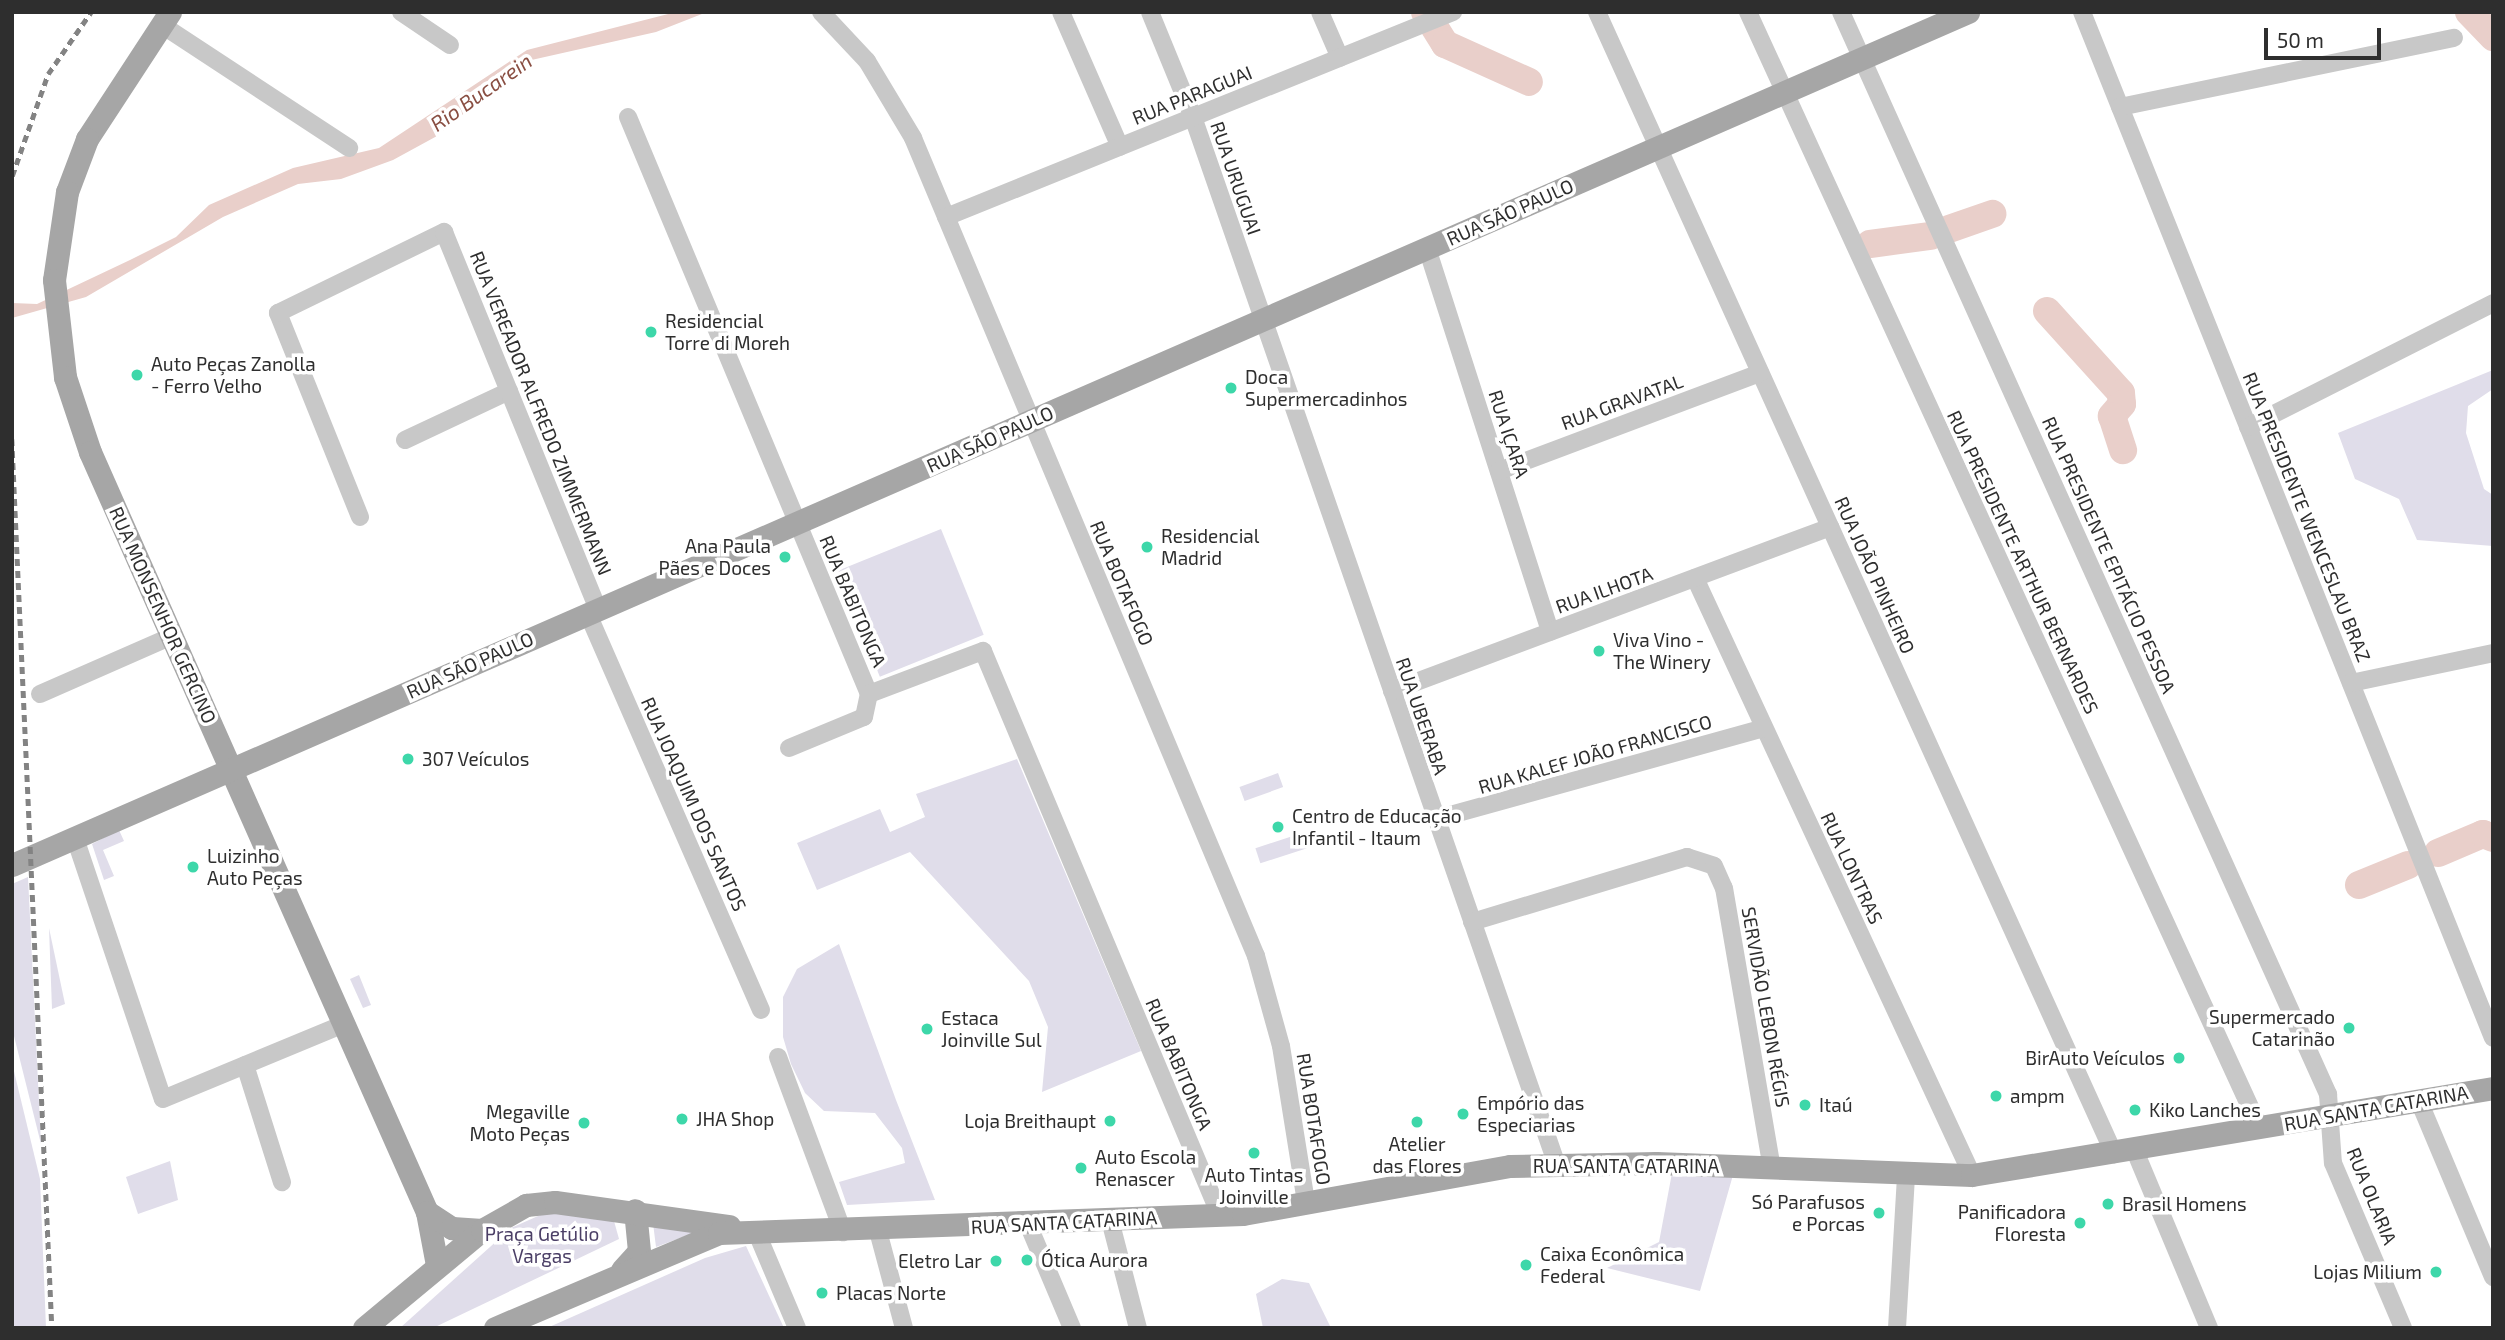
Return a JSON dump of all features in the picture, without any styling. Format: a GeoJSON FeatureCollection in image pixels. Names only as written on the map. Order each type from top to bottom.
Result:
{"type":"FeatureCollection","features":[{"type":"Feature","properties":{"kind":"main road","name":"RUA SÃO PAULO"},"geometry":{"type":"LineString","coordinates":[[12,865],[1968,12]]}},
{"type":"Feature","properties":{"kind":"main road","name":"RUA MONSENHOR GERCINO"},"geometry":{"type":"LineString","coordinates":[[166,18],[75,166],[54,280],[55,320],[75,412],[427,1212],[436,1265]]}},
{"type":"Feature","properties":{"kind":"main road","name":"RUA SANTA CATARINA"},"geometry":{"type":"LineString","coordinates":[[495,1328],[705,1236],[756,1231],[878,1231],[1220,1215],[1307,1202],[1474,1170],[1557,1165],[1772,1168],[1906,1176],[1972,1175],[2124,1152],[2493,1088]]}},
{"type":"Feature","properties":{"kind":"main road","name":"RUA SANTA CATARINA"},"geometry":{"type":"LineString","coordinates":[[370,1325],[436,1265],[482,1230],[539,1203],[635,1210],[756,1231]]}},
{"type":"Feature","properties":{"kind":"main road"},"geometry":{"type":"LineString","coordinates":[[618,1274],[639,1251],[635,1210]]}},
{"type":"Feature","properties":{"kind":"main road"},"geometry":{"type":"LineString","coordinates":[[427,1212],[452,1228],[482,1230]]}},
{"type":"Feature","properties":{"kind":"street"},"geometry":{"type":"LineString","coordinates":[[401,12],[450,45]]}},
{"type":"Feature","properties":{"kind":"street","name":"RUA BOTAFOGO"},"geometry":{"type":"LineString","coordinates":[[821,12],[889,92],[946,217],[1265,980],[1307,1202]]}},
{"type":"Feature","properties":{"kind":"street"},"geometry":{"type":"LineString","coordinates":[[1060,12],[1120,147]]}},
{"type":"Feature","properties":{"kind":"street","name":"RUA URUGUAI"},"geometry":{"type":"LineString","coordinates":[[1150,12],[1193,117],[1262,320]]}},
{"type":"Feature","properties":{"kind":"street"},"geometry":{"type":"LineString","coordinates":[[1320,12],[1340,58]]}},
{"type":"Feature","properties":{"kind":"street","name":"RUA JOÃO PINHEIRO"},"geometry":{"type":"LineString","coordinates":[[1597,12],[1830,527],[2209,1328]]}},
{"type":"Feature","properties":{"kind":"street","name":"RUA PRESIDENTE ARTHUR BERNARDES"},"geometry":{"type":"LineString","coordinates":[[1748,12],[2260,1129]]}},
{"type":"Feature","properties":{"kind":"street","name":"RUA PRESIDENTE EPITÁCIO PESSOA"},"geometry":{"type":"LineString","coordinates":[[1841,12],[2328,1094],[2330,1117]]}},
{"type":"Feature","properties":{"kind":"street","name":"RUA PRESIDENTE WENCESLAU BRAZ"},"geometry":{"type":"LineString","coordinates":[[2082,12],[2493,1038]]}},
{"type":"Feature","properties":{"kind":"street","name":"RUA PARAGUAI"},"geometry":{"type":"LineString","coordinates":[[946,217],[1445,16]]}},
{"type":"Feature","properties":{"kind":"street"},"geometry":{"type":"LineString","coordinates":[[166,18],[349,148]]}},
{"type":"Feature","properties":{"kind":"street"},"geometry":{"type":"LineString","coordinates":[[2120,107],[2454,38]]}},
{"type":"Feature","properties":{"kind":"street","name":"RUA BABITONGA"},"geometry":{"type":"LineString","coordinates":[[628,117],[869,694],[983,650],[1220,1215]]}},
{"type":"Feature","properties":{"kind":"street","name":"RUA VEREADOR ALFREDO ZIMMERMANN"},"geometry":{"type":"LineString","coordinates":[[360,517],[278,313],[444,232],[509,391],[593,612]]}},
{"type":"Feature","properties":{"kind":"street","name":"RUA IÇARA"},"geometry":{"type":"LineString","coordinates":[[1427,248],[1550,632]]}},
{"type":"Feature","properties":{"kind":"street"},"geometry":{"type":"LineString","coordinates":[[2248,427],[2493,303]]}},
{"type":"Feature","properties":{"kind":"street","name":"RUA UBERABA"},"geometry":{"type":"LineString","coordinates":[[1262,320],[1557,1165]]}},
{"type":"Feature","properties":{"kind":"street","name":"RUA GRAVATAL"},"geometry":{"type":"LineString","coordinates":[[1499,471],[1760,373]]}},
{"type":"Feature","properties":{"kind":"street"},"geometry":{"type":"LineString","coordinates":[[405,440],[509,391]]}},
{"type":"Feature","properties":{"kind":"street","name":"RUA ILHOTA"},"geometry":{"type":"LineString","coordinates":[[1392,691],[1830,527]]}},
{"type":"Feature","properties":{"kind":"street","name":"RUA LONTRAS"},"geometry":{"type":"LineString","coordinates":[[1695,578],[1972,1175]]}},
{"type":"Feature","properties":{"kind":"street","name":"RUA JOAQUIM DOS SANTOS"},"geometry":{"type":"LineString","coordinates":[[593,612],[761,1010]]}},
{"type":"Feature","properties":{"kind":"street"},"geometry":{"type":"LineString","coordinates":[[40,694],[172,636]]}},
{"type":"Feature","properties":{"kind":"street"},"geometry":{"type":"LineString","coordinates":[[2351,683],[2493,653]]}},
{"type":"Feature","properties":{"kind":"street"},"geometry":{"type":"LineString","coordinates":[[789,748],[864,717],[872,704],[869,694]]}},
{"type":"Feature","properties":{"kind":"street","name":"RUA KALEF JOÃO FRANCISCO"},"geometry":{"type":"LineString","coordinates":[[1436,819],[1764,728]]}},
{"type":"Feature","properties":{"kind":"street"},"geometry":{"type":"LineString","coordinates":[[75,838],[163,1099],[344,1024]]}},
{"type":"Feature","properties":{"kind":"street","name":"SERVIDÃO LEBON RÉGIS"},"geometry":{"type":"LineString","coordinates":[[1472,922],[1687,857],[1706,860],[1724,888],[1772,1168]]}},
{"type":"Feature","properties":{"kind":"street"},"geometry":{"type":"LineString","coordinates":[[778,1057],[843,1232]]}},
{"type":"Feature","properties":{"kind":"street"},"geometry":{"type":"LineString","coordinates":[[246,1065],[282,1182]]}},
{"type":"Feature","properties":{"kind":"street"},"geometry":{"type":"LineString","coordinates":[[2419,1101],[2493,1278]]}},
{"type":"Feature","properties":{"kind":"street","name":"RUA OLARIA"},"geometry":{"type":"LineString","coordinates":[[2330,1117],[2333,1163],[2403,1328]]}},
{"type":"Feature","properties":{"kind":"street"},"geometry":{"type":"LineString","coordinates":[[1897,1328],[1906,1176]]}},
{"type":"Feature","properties":{"kind":"street"},"geometry":{"type":"LineString","coordinates":[[1110,1220],[1138,1328]]}},
{"type":"Feature","properties":{"kind":"street"},"geometry":{"type":"LineString","coordinates":[[1028,1224],[1072,1328]]}},
{"type":"Feature","properties":{"kind":"street"},"geometry":{"type":"LineString","coordinates":[[756,1231],[797,1328]]}},
{"type":"Feature","properties":{"kind":"street"},"geometry":{"type":"LineString","coordinates":[[878,1231],[904,1328]]}},
{"type":"Feature","properties":{"kind":"green space"},"geometry":{"type":"Polygon","coordinates":[[[2493,370],[2493,389],[2468,406],[2466,433],[2484,489],[2493,495],[2493,546],[2417,540],[2399,499],[2355,479],[2338,433],[2493,370]]]}},
{"type":"Feature","properties":{"kind":"green space"},"geometry":{"type":"Polygon","coordinates":[[[941,529],[984,635],[880,677],[837,571],[941,529]]]}},
{"type":"Feature","properties":{"kind":"green space"},"geometry":{"type":"Polygon","coordinates":[[[1017,759],[1141,1051],[1042,1092],[1048,1027],[1029,981],[910,852],[817,890],[797,843],[880,809],[890,832],[925,817],[916,794],[1017,759]]]}},
{"type":"Feature","properties":{"kind":"green space"},"geometry":{"type":"Polygon","coordinates":[[[1278,773],[1283,787],[1245,801],[1239,787],[1278,773]]]}},
{"type":"Feature","properties":{"kind":"green space"},"geometry":{"type":"Polygon","coordinates":[[[119,830],[124,841],[103,850],[114,876],[104,880],[92,844],[119,830]]]}},
{"type":"Feature","properties":{"kind":"green space"},"geometry":{"type":"Polygon","coordinates":[[[1302,833],[1307,848],[1260,863],[1255,848],[1302,833]]]}},
{"type":"Feature","properties":{"kind":"green space"},"geometry":{"type":"Polygon","coordinates":[[[28,877],[41,1144],[12,1028],[12,884],[28,877]]]}},
{"type":"Feature","properties":{"kind":"green space"},"geometry":{"type":"Polygon","coordinates":[[[49,928],[65,1004],[52,1009],[49,928]]]}},
{"type":"Feature","properties":{"kind":"green space"},"geometry":{"type":"Polygon","coordinates":[[[839,944],[935,1200],[847,1205],[839,1182],[905,1163],[902,1148],[875,1113],[824,1111],[805,1093],[791,1064],[783,1037],[783,997],[797,969],[839,944]]]}},
{"type":"Feature","properties":{"kind":"green space"},"geometry":{"type":"Polygon","coordinates":[[[359,975],[371,1005],[363,1008],[350,979],[359,975]]]}},
{"type":"Feature","properties":{"kind":"green space"},"geometry":{"type":"Polygon","coordinates":[[[12,1063],[40,1179],[46,1328],[12,1328],[12,1063]]]}},
{"type":"Feature","properties":{"kind":"green space"},"geometry":{"type":"Polygon","coordinates":[[[170,1161],[178,1200],[138,1214],[126,1177],[170,1161]]]}},
{"type":"Feature","properties":{"kind":"green space"},"geometry":{"type":"Polygon","coordinates":[[[1672,1173],[1733,1175],[1700,1291],[1607,1268],[1659,1242],[1672,1173]]]}},
{"type":"Feature","properties":{"kind":"green space","name":"Praça Getúlio Vargas"},"geometry":{"type":"Polygon","coordinates":[[[547,1212],[614,1221],[619,1239],[433,1328],[400,1328],[511,1228],[547,1212]]]}},
{"type":"Feature","properties":{"kind":"green space"},"geometry":{"type":"Polygon","coordinates":[[[653,1223],[704,1229],[656,1247],[653,1223]]]}},
{"type":"Feature","properties":{"kind":"green space"},"geometry":{"type":"Polygon","coordinates":[[[746,1246],[784,1328],[547,1328],[705,1258],[746,1246]]]}},
{"type":"Feature","properties":{"kind":"green space"},"geometry":{"type":"Polygon","coordinates":[[[1282,1279],[1309,1283],[1331,1328],[1263,1328],[1256,1294],[1282,1279]]]}},
{"type":"Feature","properties":{"kind":"water"},"geometry":{"type":"Polygon","coordinates":[[[676,12],[707,12],[656,32],[527,61],[437,136],[393,160],[341,179],[298,184],[223,217],[86,297],[12,318],[12,303],[37,304],[130,260],[176,237],[209,205],[293,168],[379,148],[527,50],[676,12]]]}},
{"type":"Feature","properties":{"kind":"waterway"},"geometry":{"type":"LineString","coordinates":[[1425,12],[1445,44],[1529,82]]}},
{"type":"Feature","properties":{"kind":"waterway","name":"Rio Bucarein"},"geometry":{"type":"LineString","coordinates":[[2469,12],[2493,37]]}},
{"type":"Feature","properties":{"kind":"waterway"},"geometry":{"type":"LineString","coordinates":[[1949,229],[1992,214]]}},
{"type":"Feature","properties":{"kind":"waterway"},"geometry":{"type":"LineString","coordinates":[[1870,244],[1930,236]]}},
{"type":"Feature","properties":{"kind":"waterway"},"geometry":{"type":"LineString","coordinates":[[2047,311],[2121,393],[2122,404],[2112,416],[2123,450]]}},
{"type":"Feature","properties":{"kind":"waterway"},"geometry":{"type":"LineString","coordinates":[[2438,853],[2483,834],[2493,838]]}},
{"type":"Feature","properties":{"kind":"waterway"},"geometry":{"type":"LineString","coordinates":[[2359,885],[2408,865]]}},
{"type":"Feature","properties":{"kind":"railway"},"geometry":{"type":"LineString","coordinates":[[12,176],[48,74],[91,12]]}},
{"type":"Feature","properties":{"kind":"railway"},"geometry":{"type":"LineString","coordinates":[[12,439],[52,1328]]}},
{"type":"Feature","properties":{"kind":"place","name":"Residencial Torre di Moreh"},"geometry":{"type":"Point","coordinates":[651,332]}},
{"type":"Feature","properties":{"kind":"place","name":"Auto Peças Zanolla - Ferro Velho"},"geometry":{"type":"Point","coordinates":[137,375]}},
{"type":"Feature","properties":{"kind":"place","name":"Doca Supermercadinhos"},"geometry":{"type":"Point","coordinates":[1231,388]}},
{"type":"Feature","properties":{"kind":"place","name":"Residencial Madrid"},"geometry":{"type":"Point","coordinates":[1147,547]}},
{"type":"Feature","properties":{"kind":"place","name":"Ana Paula Pães e Doces"},"geometry":{"type":"Point","coordinates":[785,557]}},
{"type":"Feature","properties":{"kind":"place","name":"Viva Vino - The Winery"},"geometry":{"type":"Point","coordinates":[1599,651]}},
{"type":"Feature","properties":{"kind":"place","name":"307 Veículos"},"geometry":{"type":"Point","coordinates":[408,759]}},
{"type":"Feature","properties":{"kind":"place","name":"Centro de Educação Infantil - Itaum"},"geometry":{"type":"Point","coordinates":[1278,827]}},
{"type":"Feature","properties":{"kind":"place","name":"Luizinho Auto Peças"},"geometry":{"type":"Point","coordinates":[193,867]}},
{"type":"Feature","properties":{"kind":"place","name":"Supermercado Catarinão"},"geometry":{"type":"Point","coordinates":[2349,1028]}},
{"type":"Feature","properties":{"kind":"place","name":"Estaca Joinville Sul"},"geometry":{"type":"Point","coordinates":[927,1029]}},
{"type":"Feature","properties":{"kind":"place","name":"BirAuto Veículos"},"geometry":{"type":"Point","coordinates":[2179,1058]}},
{"type":"Feature","properties":{"kind":"place","name":"ampm"},"geometry":{"type":"Point","coordinates":[1996,1096]}},
{"type":"Feature","properties":{"kind":"place","name":"Itaú"},"geometry":{"type":"Point","coordinates":[1805,1105]}},
{"type":"Feature","properties":{"kind":"place","name":"Kiko Lanches"},"geometry":{"type":"Point","coordinates":[2135,1110]}},
{"type":"Feature","properties":{"kind":"place","name":"Empório das Especiarias"},"geometry":{"type":"Point","coordinates":[1463,1114]}},
{"type":"Feature","properties":{"kind":"place","name":"JHA Shop"},"geometry":{"type":"Point","coordinates":[682,1119]}},
{"type":"Feature","properties":{"kind":"place","name":"Loja Breithaupt"},"geometry":{"type":"Point","coordinates":[1110,1121]}},
{"type":"Feature","properties":{"kind":"place","name":"Atelier das Flores"},"geometry":{"type":"Point","coordinates":[1417,1122]}},
{"type":"Feature","properties":{"kind":"place","name":"Megaville Moto Peças"},"geometry":{"type":"Point","coordinates":[584,1123]}},
{"type":"Feature","properties":{"kind":"place","name":"Auto Tintas Joinville"},"geometry":{"type":"Point","coordinates":[1254,1153]}},
{"type":"Feature","properties":{"kind":"place","name":"Auto Escola Renascer"},"geometry":{"type":"Point","coordinates":[1081,1168]}},
{"type":"Feature","properties":{"kind":"place","name":"Brasil Homens"},"geometry":{"type":"Point","coordinates":[2108,1204]}},
{"type":"Feature","properties":{"kind":"place","name":"Só Parafusos e Porcas"},"geometry":{"type":"Point","coordinates":[1879,1213]}},
{"type":"Feature","properties":{"kind":"place","name":"Panificadora Floresta"},"geometry":{"type":"Point","coordinates":[2080,1223]}},
{"type":"Feature","properties":{"kind":"place","name":"Ótica Aurora"},"geometry":{"type":"Point","coordinates":[1027,1260]}},
{"type":"Feature","properties":{"kind":"place","name":"Eletro Lar"},"geometry":{"type":"Point","coordinates":[996,1261]}},
{"type":"Feature","properties":{"kind":"place","name":"Caixa Econômica Federal"},"geometry":{"type":"Point","coordinates":[1526,1265]}},
{"type":"Feature","properties":{"kind":"place","name":"Lojas Milium"},"geometry":{"type":"Point","coordinates":[2436,1272]}},
{"type":"Feature","properties":{"kind":"place","name":"Placas Norte"},"geometry":{"type":"Point","coordinates":[822,1293]}}]}
